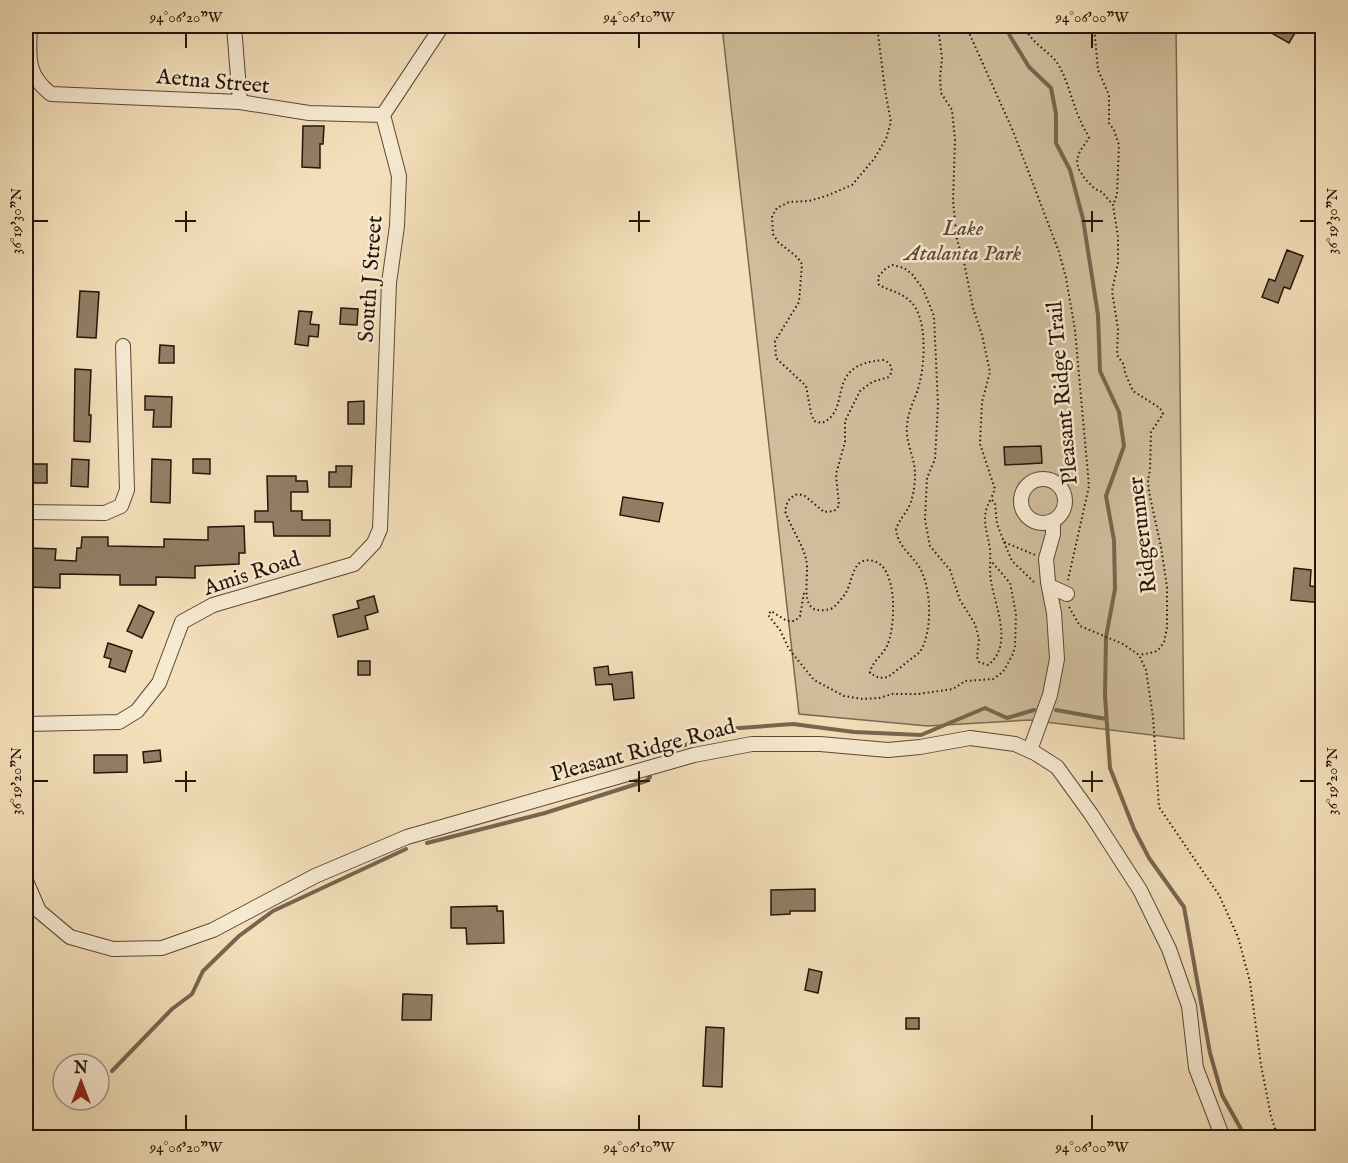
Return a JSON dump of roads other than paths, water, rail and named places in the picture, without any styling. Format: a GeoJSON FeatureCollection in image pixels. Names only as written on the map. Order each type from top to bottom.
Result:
{"type":"FeatureCollection","features":[{"type":"Feature","properties":{"kind":"street","name":"Aetna Street"},"geometry":{"type":"LineString","coordinates":[[30,26],[29,60],[32,74],[51,94],[240,102],[309,114],[383,115]]}},
{"type":"Feature","properties":{"kind":"street"},"geometry":{"type":"LineString","coordinates":[[234,26],[240,102]]}},
{"type":"Feature","properties":{"kind":"street"},"geometry":{"type":"LineString","coordinates":[[383,115],[442,26]]}},
{"type":"Feature","properties":{"kind":"street","name":"South J Street"},"geometry":{"type":"LineString","coordinates":[[366,553],[374,543],[380,529],[389,283],[397,226],[399,176],[383,115]]}},
{"type":"Feature","properties":{"kind":"street"},"geometry":{"type":"LineString","coordinates":[[26,512],[105,513],[121,506],[127,490],[123,346]]}},
{"type":"Feature","properties":{"kind":"street"},"geometry":{"type":"LineString","coordinates":[[1030,750],[1050,695],[1057,659],[1054,613],[1046,559],[1053,534],[1053,521]]}},
{"type":"Feature","properties":{"kind":"street","name":"Amis Road"},"geometry":{"type":"LineString","coordinates":[[26,724],[119,722],[137,711],[159,683],[182,622],[213,605],[354,564],[366,553]]}},
{"type":"Feature","properties":{"kind":"street"},"geometry":{"type":"LineString","coordinates":[[1049,591],[1067,594]]}},
{"type":"Feature","properties":{"kind":"street","name":"Pleasant Ridge Road"},"geometry":{"type":"LineString","coordinates":[[26,881],[39,911],[70,937],[113,950],[162,948],[213,930],[315,876],[407,837],[694,755],[752,744],[820,744],[888,750],[970,738],[1015,744],[1030,750],[1057,767],[1091,814],[1145,900],[1169,949],[1189,1006],[1196,1068],[1222,1137]]}},
{"type":"Feature","properties":{"kind":"waterway"},"geometry":{"type":"LineString","coordinates":[[1006,26],[1029,67],[1051,88],[1056,114],[1056,143],[1070,170],[1083,219],[1098,315],[1100,371],[1119,412],[1124,446],[1106,496],[1114,540],[1115,589],[1106,637],[1105,696],[1110,768],[1134,829],[1149,858],[1184,907],[1210,1053],[1222,1095],[1246,1138]]}},
{"type":"Feature","properties":{"kind":"waterway"},"geometry":{"type":"LineString","coordinates":[[668,754],[670,751],[726,729],[793,724],[854,732],[921,735],[985,708],[1007,718],[1034,710]]}},
{"type":"Feature","properties":{"kind":"waterway"},"geometry":{"type":"LineString","coordinates":[[1056,710],[1106,719]]}},
{"type":"Feature","properties":{"kind":"waterway"},"geometry":{"type":"LineString","coordinates":[[427,843],[545,813],[646,781],[650,777]]}},
{"type":"Feature","properties":{"kind":"waterway"},"geometry":{"type":"LineString","coordinates":[[112,1071],[172,1009],[192,994],[203,971],[239,936],[273,911],[406,849]]}},
{"type":"Feature","properties":{"kind":"park label","name":"Lake Atalanta Park"},"geometry":{"type":"Point","coordinates":[963,242]}}]}
